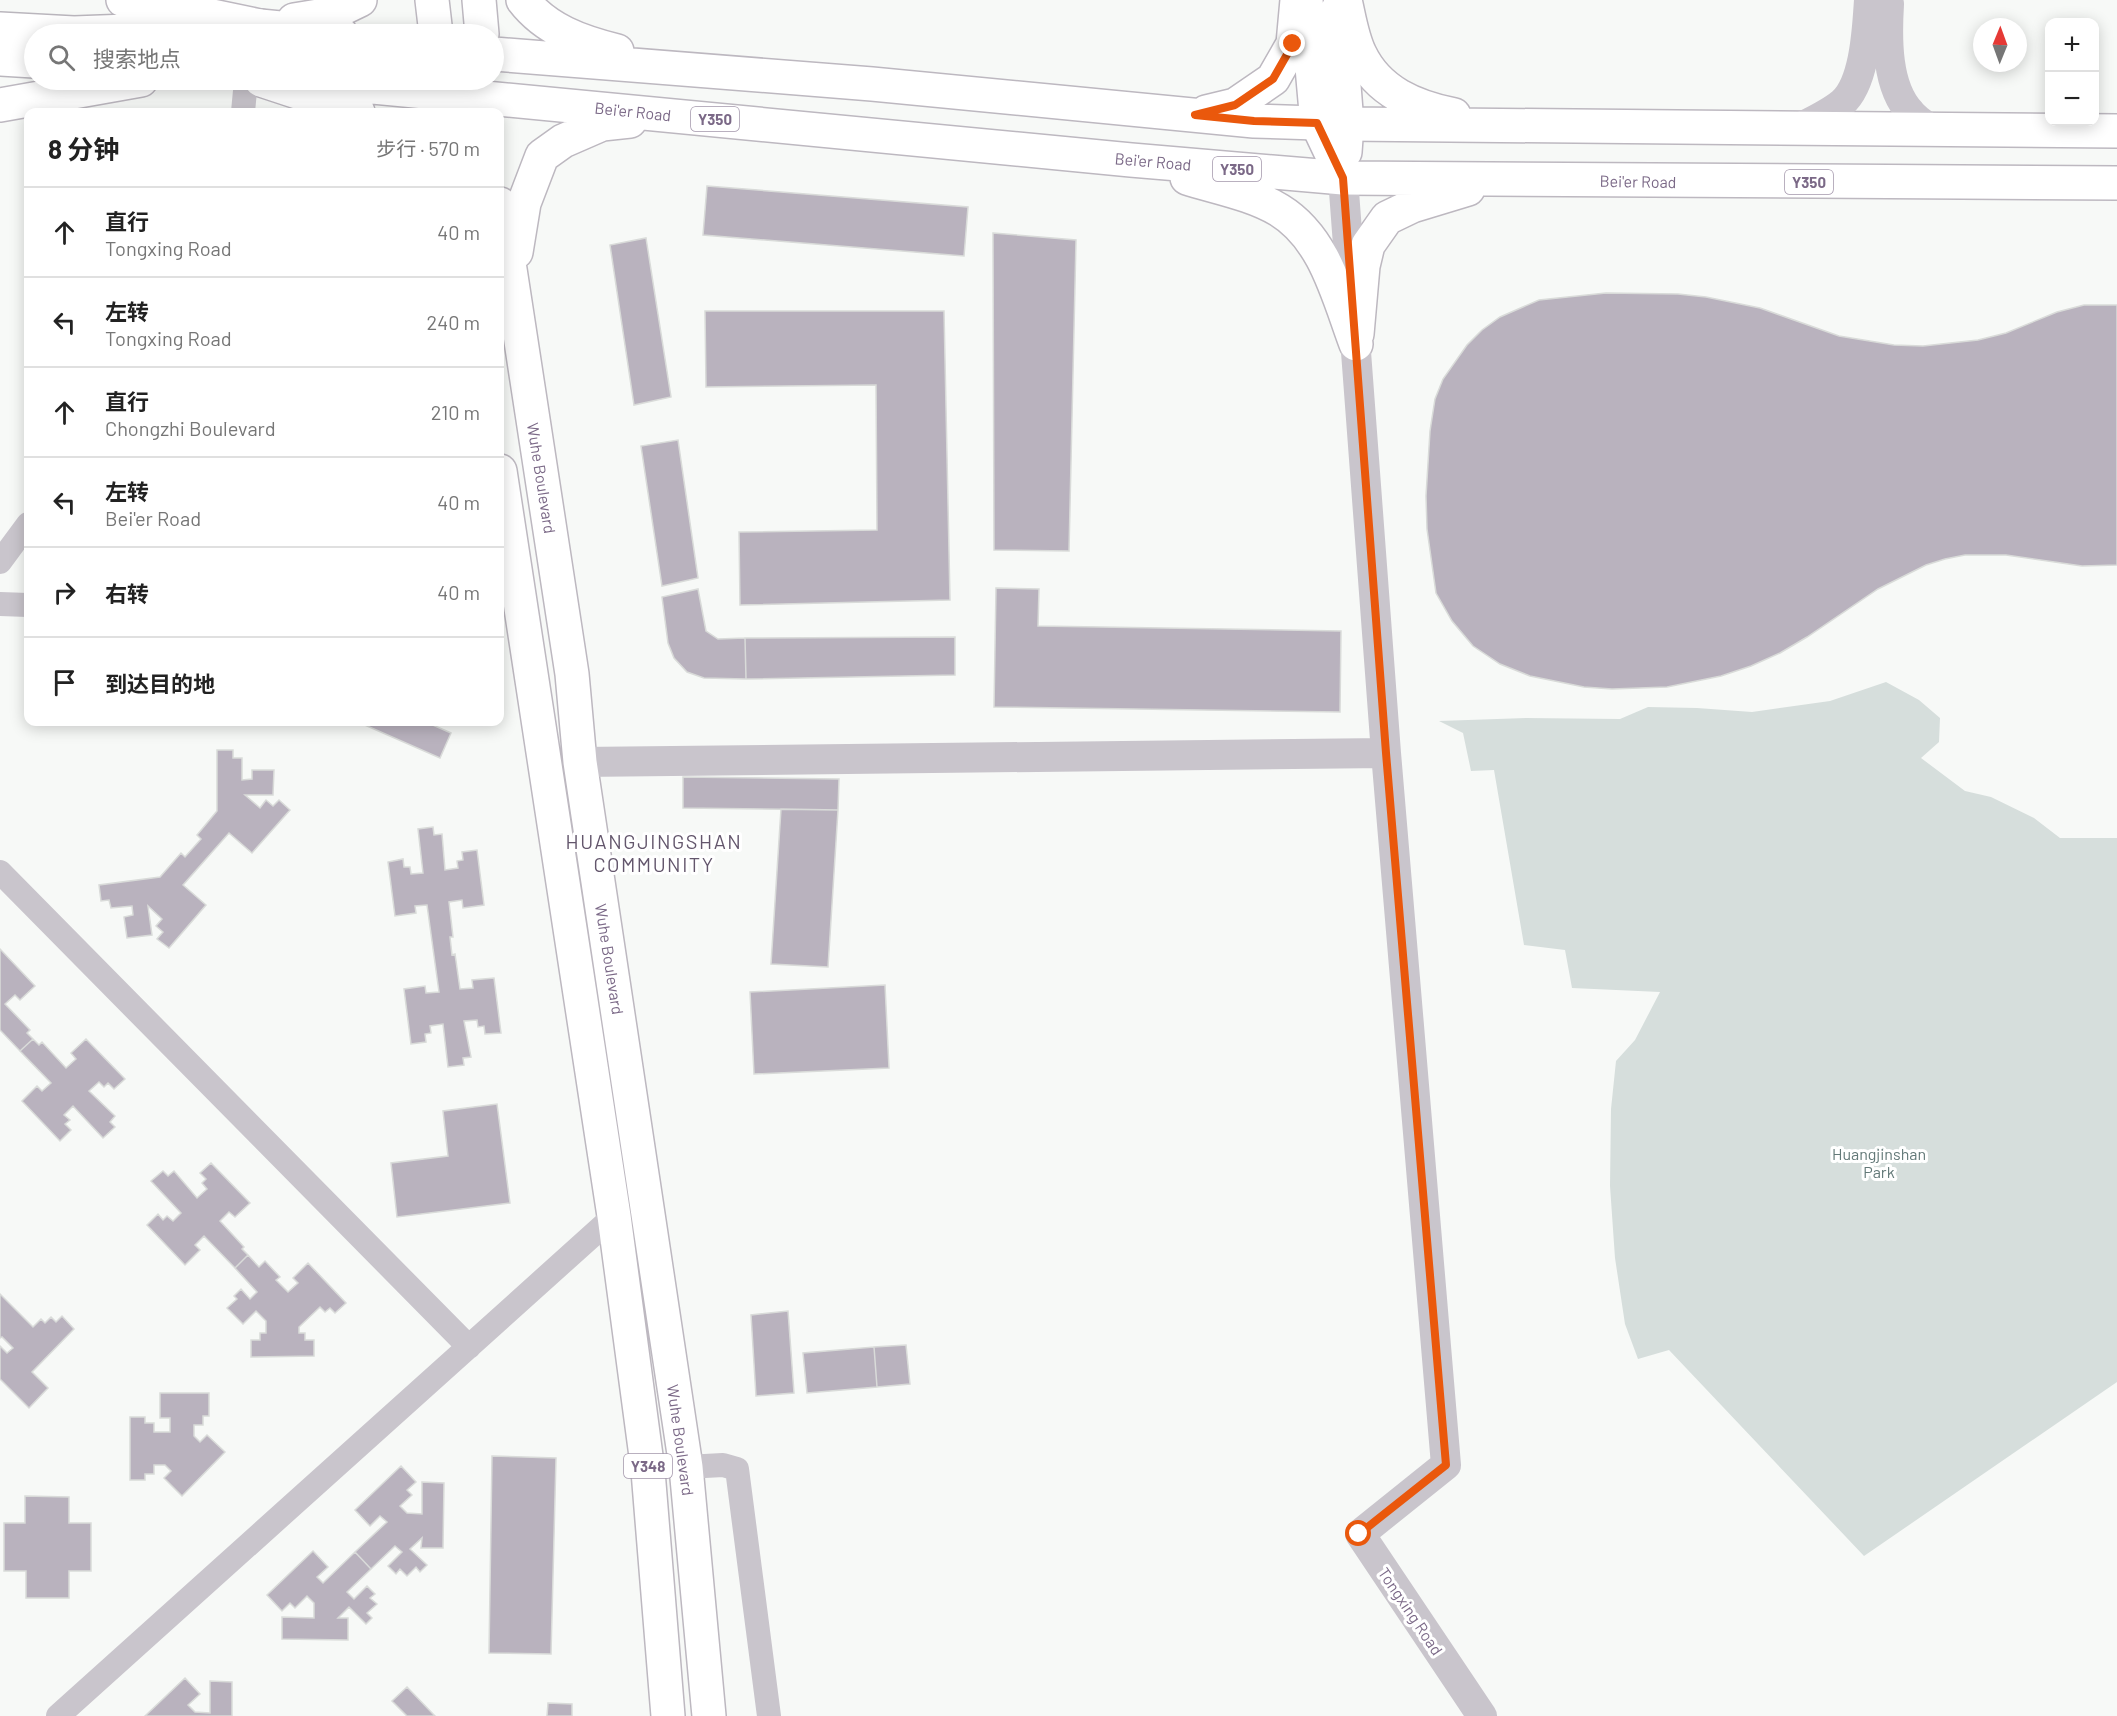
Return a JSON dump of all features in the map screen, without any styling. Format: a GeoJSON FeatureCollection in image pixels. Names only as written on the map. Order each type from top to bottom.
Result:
{"type":"FeatureCollection","features":[{"type":"Feature","properties":{"kind":"main road"},"geometry":{"type":"LineString","coordinates":[[123,0],[155,4],[250,24]]}},
{"type":"Feature","properties":{"kind":"main road"},"geometry":{"type":"LineString","coordinates":[[272,24],[331,14],[360,0]]}},
{"type":"Feature","properties":{"kind":"main road"},"geometry":{"type":"LineString","coordinates":[[432,0],[435,24]]}},
{"type":"Feature","properties":{"kind":"main road"},"geometry":{"type":"LineString","coordinates":[[479,0],[481,24]]}},
{"type":"Feature","properties":{"kind":"main road"},"geometry":{"type":"LineString","coordinates":[[523,0],[533,13],[556,29],[594,45],[698,70]]}},
{"type":"Feature","properties":{"kind":"main road"},"geometry":{"type":"LineString","coordinates":[[1195,115],[1235,105],[1273,79],[1293,44],[1297,0]]}},
{"type":"Feature","properties":{"kind":"main road"},"geometry":{"type":"LineString","coordinates":[[1306,0],[1343,178]]}},
{"type":"Feature","properties":{"kind":"main road"},"geometry":{"type":"LineString","coordinates":[[1332,124],[1337,0]]}},
{"type":"Feature","properties":{"kind":"main road"},"geometry":{"type":"LineString","coordinates":[[1345,0],[1359,52],[1371,75],[1398,97],[1429,110],[1508,126]]}},
{"type":"Feature","properties":{"kind":"main road"},"geometry":{"type":"LineString","coordinates":[[0,29],[24,30]]}},
{"type":"Feature","properties":{"kind":"main road"},"geometry":{"type":"LineString","coordinates":[[504,55],[860,83],[1254,121],[1332,124],[2117,131]]}},
{"type":"Feature","properties":{"kind":"main road"},"geometry":{"type":"LineString","coordinates":[[0,59],[24,60]]}},
{"type":"Feature","properties":{"kind":"main road"},"geometry":{"type":"LineString","coordinates":[[0,105],[85,90]]}},
{"type":"Feature","properties":{"kind":"main road"},"geometry":{"type":"LineString","coordinates":[[291,90],[346,108]]}},
{"type":"Feature","properties":{"kind":"main road","name":"Bei'er Road"},"geometry":{"type":"LineString","coordinates":[[393,90],[440,95],[484,96],[1131,160],[1343,178],[2117,183]]}},
{"type":"Feature","properties":{"kind":"main road"},"geometry":{"type":"LineString","coordinates":[[511,278],[524,203],[542,156],[563,141],[602,124],[681,116]]}},
{"type":"Feature","properties":{"kind":"main road"},"geometry":{"type":"LineString","coordinates":[[1131,160],[1258,201],[1279,210],[1298,225],[1307,233],[1325,263],[1356,344]]}},
{"type":"Feature","properties":{"kind":"main road"},"geometry":{"type":"LineString","coordinates":[[1356,344],[1363,266],[1368,245],[1387,218],[1412,206],[1501,179]]}},
{"type":"Feature","properties":{"kind":"main road","name":"Wuhe Boulevard"},"geometry":{"type":"LineString","coordinates":[[504,231],[572,674],[580,762],[686,1467],[709,1716]]}},
{"type":"Feature","properties":{"kind":"main road","name":"Wuhe Boulevard"},"geometry":{"type":"LineString","coordinates":[[504,523],[511,614],[614,1216],[648,1471],[668,1716]]}},
{"type":"Feature","properties":{"kind":"street"},"geometry":{"type":"LineString","coordinates":[[1801,127],[1843,102],[1853,87],[1867,42],[1869,0]]}},
{"type":"Feature","properties":{"kind":"street"},"geometry":{"type":"LineString","coordinates":[[1889,0],[1887,42],[1896,89],[1910,112],[1929,129]]}},
{"type":"Feature","properties":{"kind":"street"},"geometry":{"type":"LineString","coordinates":[[243,108],[245,90]]}},
{"type":"Feature","properties":{"kind":"street"},"geometry":{"type":"LineString","coordinates":[[580,762],[1386,753],[1343,178]]}},
{"type":"Feature","properties":{"kind":"street"},"geometry":{"type":"LineString","coordinates":[[0,562],[24,529]]}},
{"type":"Feature","properties":{"kind":"street"},"geometry":{"type":"LineString","coordinates":[[0,604],[24,605]]}},
{"type":"Feature","properties":{"kind":"street","name":"Tongxing Road"},"geometry":{"type":"LineString","coordinates":[[1386,753],[1446,1465],[1359,1534],[1482,1716]]}},
{"type":"Feature","properties":{"kind":"street"},"geometry":{"type":"LineString","coordinates":[[0,872],[469,1347]]}},
{"type":"Feature","properties":{"kind":"street"},"geometry":{"type":"LineString","coordinates":[[58,1716],[614,1216]]}},
{"type":"Feature","properties":{"kind":"street"},"geometry":{"type":"LineString","coordinates":[[686,1467],[723,1466],[737,1469],[769,1716]]}},
{"type":"Feature","properties":{"kind":"green space","name":"Huangjinshan Park"},"geometry":{"type":"Polygon","coordinates":[[[1886,682],[1919,700],[1940,718],[1939,742],[1921,758],[1965,791],[1991,797],[2034,818],[2060,838],[2117,838],[2117,1382],[1864,1556],[1669,1350],[1638,1359],[1625,1324],[1615,1258],[1610,1186],[1611,1109],[1616,1061],[1635,1040],[1660,992],[1572,988],[1565,950],[1524,945],[1494,770],[1471,771],[1463,733],[1439,721],[1526,718],[1620,719],[1648,707],[1752,712],[1830,701],[1886,682]]]}},
{"type":"Feature","properties":{"kind":"building"},"geometry":{"type":"Polygon","coordinates":[[[707,186],[968,207],[964,256],[703,235],[707,186]]]}},
{"type":"Feature","properties":{"kind":"building"},"geometry":{"type":"Polygon","coordinates":[[[993,233],[1076,240],[1069,551],[994,550],[993,233]]]}},
{"type":"Feature","properties":{"kind":"building"},"geometry":{"type":"Polygon","coordinates":[[[646,238],[671,397],[634,405],[610,245],[646,238]]]}},
{"type":"Feature","properties":{"kind":"building"},"geometry":{"type":"Polygon","coordinates":[[[1606,293],[1678,294],[1706,297],[1760,308],[1839,336],[1894,345],[1923,346],[1978,340],[2006,333],[2057,312],[2084,305],[2117,305],[2117,565],[2082,566],[2006,555],[1965,555],[1945,559],[1926,565],[1878,589],[1780,653],[1721,676],[1667,687],[1612,689],[1584,687],[1530,676],[1500,664],[1473,646],[1452,621],[1436,593],[1427,529],[1426,496],[1430,431],[1435,399],[1443,379],[1467,345],[1500,317],[1539,300],[1606,293]]]}},
{"type":"Feature","properties":{"kind":"building"},"geometry":{"type":"Polygon","coordinates":[[[705,311],[944,311],[950,600],[740,605],[739,532],[877,530],[876,385],[706,387],[705,311]]]}},
{"type":"Feature","properties":{"kind":"building"},"geometry":{"type":"Polygon","coordinates":[[[678,440],[698,578],[662,586],[641,446],[678,440]]]}},
{"type":"Feature","properties":{"kind":"building"},"geometry":{"type":"Polygon","coordinates":[[[996,588],[1039,589],[1038,626],[1341,631],[1340,712],[994,707],[996,588]]]}},
{"type":"Feature","properties":{"kind":"building"},"geometry":{"type":"Polygon","coordinates":[[[698,589],[706,631],[718,639],[745,638],[746,679],[704,678],[687,672],[674,658],[668,643],[662,597],[698,589]]]}},
{"type":"Feature","properties":{"kind":"building"},"geometry":{"type":"Polygon","coordinates":[[[955,637],[955,675],[746,679],[745,638],[955,637]]]}},
{"type":"Feature","properties":{"kind":"building"},"geometry":{"type":"Polygon","coordinates":[[[367,726],[435,726],[451,733],[440,758],[367,726]]]}},
{"type":"Feature","properties":{"kind":"building"},"geometry":{"type":"Polygon","coordinates":[[[217,750],[233,750],[233,758],[242,758],[242,780],[252,779],[252,770],[274,770],[273,795],[245,795],[260,808],[266,800],[273,806],[279,800],[290,810],[252,853],[229,833],[183,885],[206,905],[169,948],[157,939],[163,932],[156,926],[162,919],[148,906],[152,935],[127,938],[124,917],[133,915],[132,906],[111,908],[109,900],[101,901],[99,885],[160,877],[181,853],[185,857],[201,839],[197,835],[217,811],[217,750]]]}},
{"type":"Feature","properties":{"kind":"building"},"geometry":{"type":"Polygon","coordinates":[[[683,777],[839,779],[838,810],[683,808],[683,777]]]}},
{"type":"Feature","properties":{"kind":"building"},"geometry":{"type":"Polygon","coordinates":[[[781,809],[838,810],[828,967],[771,964],[781,809]]]}},
{"type":"Feature","properties":{"kind":"building"},"geometry":{"type":"Polygon","coordinates":[[[433,827],[434,835],[442,834],[445,870],[458,868],[457,861],[463,860],[462,852],[477,850],[484,905],[463,908],[462,900],[449,902],[453,937],[450,937],[452,955],[455,954],[460,989],[473,988],[472,980],[494,978],[501,1033],[485,1034],[484,1026],[478,1027],[477,1020],[464,1021],[471,1057],[463,1058],[464,1065],[448,1067],[443,1024],[430,1026],[431,1033],[425,1034],[426,1042],[411,1044],[404,989],[425,986],[426,993],[439,992],[427,905],[415,906],[416,913],[395,916],[388,862],[403,859],[404,867],[410,867],[411,874],[423,873],[418,829],[433,827]]]}},
{"type":"Feature","properties":{"kind":"building"},"geometry":{"type":"Polygon","coordinates":[[[0,949],[35,986],[20,1000],[15,995],[5,1004],[30,1030],[27,1033],[33,1039],[20,1051],[0,1030],[0,949]]]}},
{"type":"Feature","properties":{"kind":"building"},"geometry":{"type":"Polygon","coordinates":[[[885,985],[889,1068],[754,1074],[750,992],[885,985]]]}},
{"type":"Feature","properties":{"kind":"building"},"geometry":{"type":"Polygon","coordinates":[[[33,1039],[39,1045],[42,1042],[66,1068],[76,1059],[71,1053],[86,1039],[125,1079],[114,1089],[108,1083],[104,1087],[99,1082],[89,1091],[115,1116],[110,1122],[115,1127],[103,1138],[73,1106],[64,1115],[70,1120],[65,1124],[71,1130],[60,1141],[22,1101],[37,1086],[42,1091],[51,1083],[20,1051],[33,1039]]]}},
{"type":"Feature","properties":{"kind":"building"},"geometry":{"type":"Polygon","coordinates":[[[497,1104],[510,1203],[397,1217],[391,1163],[448,1156],[443,1111],[497,1104]]]}},
{"type":"Feature","properties":{"kind":"building"},"geometry":{"type":"Polygon","coordinates":[[[211,1163],[250,1203],[235,1217],[229,1212],[220,1221],[244,1247],[242,1249],[248,1255],[235,1268],[204,1236],[195,1245],[200,1250],[185,1265],[147,1225],[158,1214],[163,1220],[167,1216],[173,1221],[181,1213],[151,1181],[163,1171],[168,1176],[174,1171],[197,1198],[207,1189],[202,1183],[206,1179],[200,1173],[211,1163]]]}},
{"type":"Feature","properties":{"kind":"building"},"geometry":{"type":"Polygon","coordinates":[[[248,1255],[259,1267],[265,1261],[280,1277],[276,1280],[288,1292],[298,1283],[293,1278],[308,1263],[346,1303],[335,1313],[330,1308],[325,1312],[320,1307],[299,1327],[299,1333],[305,1333],[305,1340],[314,1340],[314,1356],[251,1357],[251,1340],[260,1340],[260,1333],[266,1333],[266,1321],[256,1311],[243,1324],[227,1308],[237,1299],[234,1296],[241,1289],[250,1299],[257,1292],[235,1268],[248,1255]]]}},
{"type":"Feature","properties":{"kind":"building"},"geometry":{"type":"Polygon","coordinates":[[[0,1294],[33,1327],[41,1319],[45,1323],[51,1317],[56,1322],[62,1316],[74,1329],[32,1372],[48,1388],[29,1408],[0,1379],[0,1346],[7,1353],[13,1348],[2,1337],[0,1338],[0,1294]]]}},
{"type":"Feature","properties":{"kind":"building"},"geometry":{"type":"Polygon","coordinates":[[[788,1311],[794,1393],[756,1396],[751,1315],[788,1311]]]}},
{"type":"Feature","properties":{"kind":"building"},"geometry":{"type":"Polygon","coordinates":[[[906,1345],[910,1384],[877,1387],[874,1347],[906,1345]]]}},
{"type":"Feature","properties":{"kind":"building"},"geometry":{"type":"Polygon","coordinates":[[[874,1347],[877,1387],[807,1393],[803,1353],[874,1347]]]}},
{"type":"Feature","properties":{"kind":"building"},"geometry":{"type":"Polygon","coordinates":[[[160,1393],[209,1393],[209,1416],[203,1416],[203,1425],[194,1425],[194,1436],[200,1442],[207,1435],[225,1452],[182,1496],[164,1478],[171,1471],[165,1465],[154,1465],[154,1474],[145,1474],[145,1480],[130,1480],[130,1417],[145,1417],[145,1423],[154,1423],[154,1432],[170,1432],[170,1418],[160,1418],[160,1393]]]}},
{"type":"Feature","properties":{"kind":"building"},"geometry":{"type":"Polygon","coordinates":[[[492,1456],[556,1458],[551,1654],[489,1653],[492,1456]]]}},
{"type":"Feature","properties":{"kind":"building"},"geometry":{"type":"Polygon","coordinates":[[[401,1466],[416,1482],[407,1490],[412,1495],[400,1506],[407,1513],[422,1514],[422,1482],[444,1483],[443,1548],[421,1548],[422,1538],[410,1549],[427,1565],[420,1572],[416,1567],[407,1576],[400,1569],[396,1574],[388,1566],[402,1552],[395,1546],[371,1569],[355,1552],[387,1522],[380,1516],[370,1526],[355,1510],[401,1466]]]}},
{"type":"Feature","properties":{"kind":"building"},"geometry":{"type":"Polygon","coordinates":[[[25,1496],[69,1497],[69,1523],[91,1523],[91,1571],[69,1571],[69,1598],[26,1598],[26,1571],[4,1571],[4,1523],[25,1523],[25,1496]]]}},
{"type":"Feature","properties":{"kind":"building"},"geometry":{"type":"Polygon","coordinates":[[[313,1551],[328,1567],[317,1577],[323,1583],[355,1552],[371,1569],[347,1592],[354,1599],[367,1586],[375,1594],[370,1598],[377,1604],[367,1613],[372,1618],[366,1624],[349,1607],[338,1618],[348,1618],[348,1640],[282,1639],[282,1617],[314,1618],[314,1603],[307,1596],[295,1608],[290,1603],[282,1611],[267,1595],[313,1551]]]}},
{"type":"Feature","properties":{"kind":"building"},"geometry":{"type":"Polygon","coordinates":[[[185,1678],[200,1694],[188,1705],[195,1712],[210,1713],[210,1681],[232,1682],[232,1716],[145,1716],[185,1678]]]}},
{"type":"Feature","properties":{"kind":"building"},"geometry":{"type":"Polygon","coordinates":[[[407,1687],[435,1716],[407,1716],[392,1701],[407,1687]]]}},
{"type":"Feature","properties":{"kind":"building"},"geometry":{"type":"Polygon","coordinates":[[[548,1703],[572,1704],[572,1716],[547,1716],[548,1703]]]}},
{"type":"Feature","properties":{"kind":"district","name":"HUANGJINGSHAN COMMUNITY"},"geometry":{"type":"Point","coordinates":[654,852]}},
{"type":"Feature","properties":{"kind":"route"},"geometry":{"type":"LineString","coordinates":[[1293,44],[1273,79],[1235,105],[1195,115],[1254,121],[1317,123],[1343,178],[1386,753],[1446,1465],[1359,1534]]}}]}
